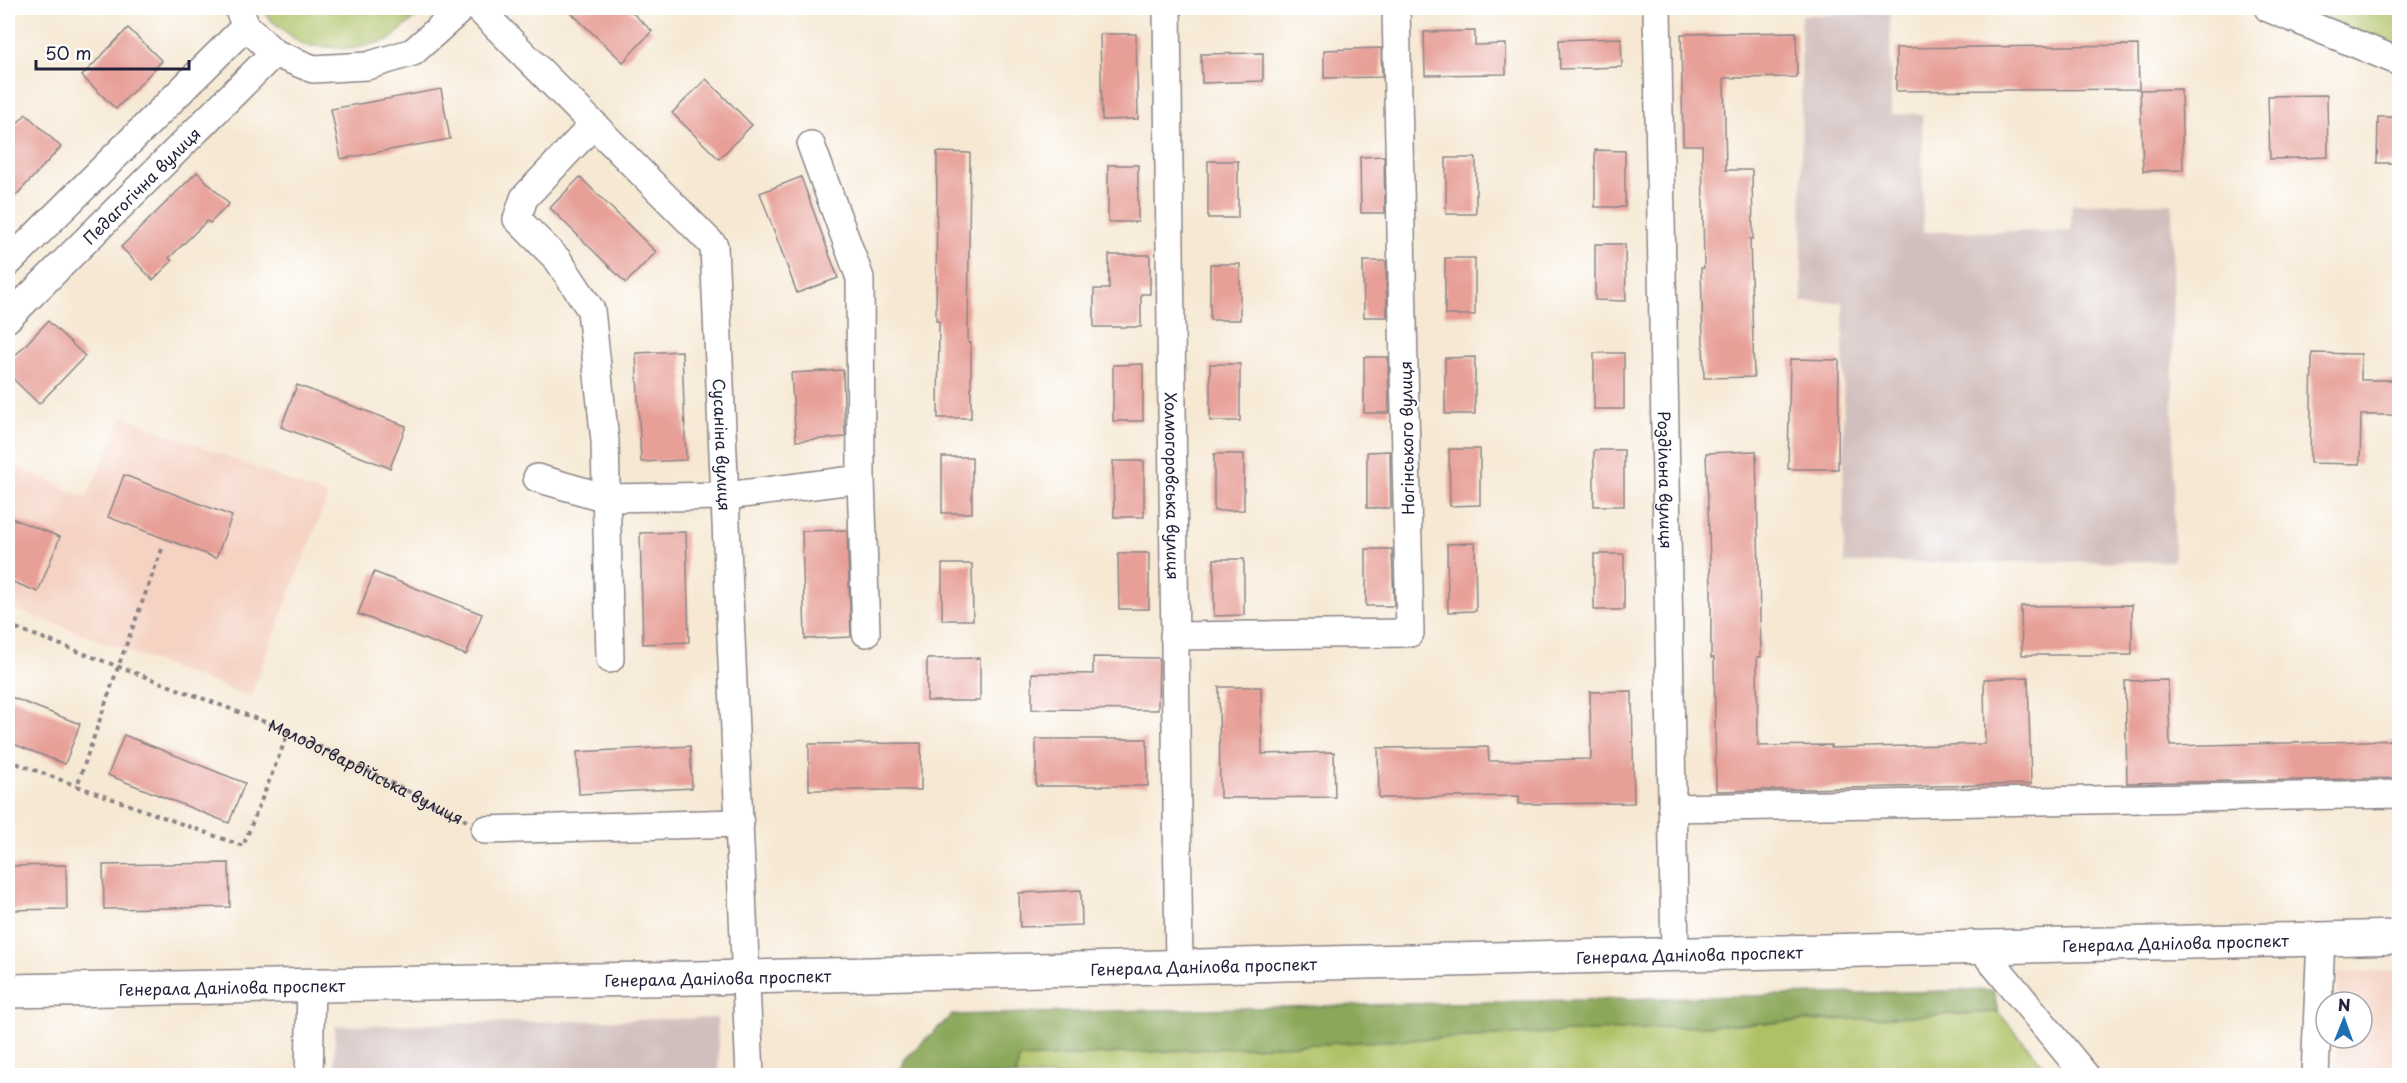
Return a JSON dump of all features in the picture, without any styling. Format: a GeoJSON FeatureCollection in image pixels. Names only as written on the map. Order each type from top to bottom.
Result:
{"type":"FeatureCollection","features":[{"type":"Feature","properties":{"kind":"main road","name":"Генерала Данілова проспект"},"geometry":{"type":"LineString","coordinates":[[8,991],[747,977],[2400,937]]}},
{"type":"Feature","properties":{"kind":"street"},"geometry":{"type":"LineString","coordinates":[[11,252],[242,17],[274,53],[313,69],[367,66],[412,52],[462,8]]}},
{"type":"Feature","properties":{"kind":"street","name":"Сусаніна вулиця"},"geometry":{"type":"LineString","coordinates":[[478,8],[714,246],[750,1076]]}},
{"type":"Feature","properties":{"kind":"street","name":"Холмогоровська вулиця"},"geometry":{"type":"LineString","coordinates":[[1167,8],[1179,967]]}},
{"type":"Feature","properties":{"kind":"street","name":"Ногінського вулиця"},"geometry":{"type":"LineString","coordinates":[[1174,636],[1410,633],[1396,8]]}},
{"type":"Feature","properties":{"kind":"street","name":"Роздільна вулиця"},"geometry":{"type":"LineString","coordinates":[[1657,8],[1675,953]]}},
{"type":"Feature","properties":{"kind":"street"},"geometry":{"type":"LineString","coordinates":[[2268,8],[2400,62]]}},
{"type":"Feature","properties":{"kind":"street","name":"Педагогічна вулиця"},"geometry":{"type":"LineString","coordinates":[[8,318],[274,53]]}},
{"type":"Feature","properties":{"kind":"street"},"geometry":{"type":"LineString","coordinates":[[594,124],[524,198],[517,219],[558,260],[591,310],[605,441],[610,659]]}},
{"type":"Feature","properties":{"kind":"street"},"geometry":{"type":"LineString","coordinates":[[811,145],[860,278],[861,479],[866,633]]}},
{"type":"Feature","properties":{"kind":"street"},"geometry":{"type":"LineString","coordinates":[[537,478],[606,498],[726,496],[861,479]]}},
{"type":"Feature","properties":{"kind":"street"},"geometry":{"type":"LineString","coordinates":[[1672,808],[2400,794]]}},
{"type":"Feature","properties":{"kind":"street","name":"Молодогвардійська вулиця"},"geometry":{"type":"LineString","coordinates":[[485,830],[740,823]]}},
{"type":"Feature","properties":{"kind":"street"},"geometry":{"type":"LineString","coordinates":[[2315,1076],[2321,938]]}},
{"type":"Feature","properties":{"kind":"street"},"geometry":{"type":"LineString","coordinates":[[1979,946],[2086,1076]]}},
{"type":"Feature","properties":{"kind":"street"},"geometry":{"type":"LineString","coordinates":[[309,1076],[310,985]]}},
{"type":"Feature","properties":{"kind":"path"},"geometry":{"type":"LineString","coordinates":[[77,786],[162,549]]}},
{"type":"Feature","properties":{"kind":"path","name":"Молодогвардійська вулиця"},"geometry":{"type":"LineString","coordinates":[[8,625],[289,731],[485,830]]}},
{"type":"Feature","properties":{"kind":"path"},"geometry":{"type":"LineString","coordinates":[[8,760],[243,846],[289,731]]}},
{"type":"Feature","properties":{"kind":"shaded area"},"geometry":{"type":"Polygon","coordinates":[[[1890,13],[1891,114],[1922,114],[1923,232],[2071,231],[2072,204],[2172,203],[2174,561],[1844,563],[1843,302],[1802,302],[1801,15],[1890,13]]]}},
{"type":"Feature","properties":{"kind":"shaded area"},"geometry":{"type":"Polygon","coordinates":[[[123,416],[328,496],[250,697],[8,606],[8,463],[87,498],[123,416]]]}},
{"type":"Feature","properties":{"kind":"shaded area"},"geometry":{"type":"Polygon","coordinates":[[[2399,970],[2399,1075],[2337,1075],[2337,1050],[2374,1050],[2374,990],[2338,990],[2339,973],[2399,970]]]}},
{"type":"Feature","properties":{"kind":"shaded area"},"geometry":{"type":"Polygon","coordinates":[[[717,1018],[719,1075],[334,1075],[335,1026],[717,1018]]]}},
{"type":"Feature","properties":{"kind":"green space"},"geometry":{"type":"Polygon","coordinates":[[[261,8],[426,8],[389,40],[351,49],[303,45],[271,20],[261,8]]]}},
{"type":"Feature","properties":{"kind":"green space"},"geometry":{"type":"Polygon","coordinates":[[[2261,8],[2399,8],[2399,64],[2261,8]]]}},
{"type":"Feature","properties":{"kind":"green space"},"geometry":{"type":"Polygon","coordinates":[[[1993,990],[1998,1012],[1019,1058],[1016,1075],[899,1075],[905,1059],[952,1015],[1993,990]]]}},
{"type":"Feature","properties":{"kind":"green space"},"geometry":{"type":"Polygon","coordinates":[[[1998,1012],[2052,1075],[1016,1076],[1019,1058],[1998,1012]]]}},
{"type":"Feature","properties":{"kind":"building"},"geometry":{"type":"Polygon","coordinates":[[[566,8],[627,8],[652,31],[623,62],[566,8]]]}},
{"type":"Feature","properties":{"kind":"building"},"geometry":{"type":"Polygon","coordinates":[[[128,28],[162,61],[116,109],[82,76],[128,28]]]}},
{"type":"Feature","properties":{"kind":"building"},"geometry":{"type":"Polygon","coordinates":[[[1475,31],[1475,45],[1506,44],[1506,74],[1425,75],[1424,32],[1475,31]]]}},
{"type":"Feature","properties":{"kind":"building"},"geometry":{"type":"Polygon","coordinates":[[[1796,32],[1797,77],[1724,78],[1726,170],[1752,170],[1753,239],[1750,239],[1754,377],[1704,378],[1701,268],[1704,268],[1702,145],[1683,145],[1681,34],[1796,32]]]}},
{"type":"Feature","properties":{"kind":"building"},"geometry":{"type":"Polygon","coordinates":[[[1100,34],[1136,34],[1138,119],[1102,120],[1100,34]]]}},
{"type":"Feature","properties":{"kind":"building"},"geometry":{"type":"Polygon","coordinates":[[[1621,38],[1622,67],[1560,69],[1559,40],[1621,38]]]}},
{"type":"Feature","properties":{"kind":"building"},"geometry":{"type":"Polygon","coordinates":[[[2138,45],[2139,89],[1896,91],[1896,48],[2138,45]]]}},
{"type":"Feature","properties":{"kind":"building"},"geometry":{"type":"Polygon","coordinates":[[[1381,48],[1382,77],[1324,78],[1324,50],[1381,48]]]}},
{"type":"Feature","properties":{"kind":"building"},"geometry":{"type":"Polygon","coordinates":[[[1263,53],[1263,81],[1202,83],[1201,54],[1263,53]]]}},
{"type":"Feature","properties":{"kind":"building"},"geometry":{"type":"Polygon","coordinates":[[[706,79],[752,125],[719,159],[672,113],[706,79]]]}},
{"type":"Feature","properties":{"kind":"building"},"geometry":{"type":"Polygon","coordinates":[[[441,89],[450,139],[341,159],[331,109],[441,89]]]}},
{"type":"Feature","properties":{"kind":"building"},"geometry":{"type":"Polygon","coordinates":[[[2181,89],[2183,170],[2143,171],[2140,90],[2181,89]]]}},
{"type":"Feature","properties":{"kind":"building"},"geometry":{"type":"Polygon","coordinates":[[[2327,95],[2328,157],[2270,159],[2268,96],[2327,95]]]}},
{"type":"Feature","properties":{"kind":"building"},"geometry":{"type":"Polygon","coordinates":[[[26,114],[61,147],[8,204],[8,133],[26,114]]]}},
{"type":"Feature","properties":{"kind":"building"},"geometry":{"type":"Polygon","coordinates":[[[2378,117],[2400,117],[2400,163],[2377,163],[2378,117]]]}},
{"type":"Feature","properties":{"kind":"building"},"geometry":{"type":"Polygon","coordinates":[[[1595,150],[1625,151],[1625,207],[1595,207],[1595,150]]]}},
{"type":"Feature","properties":{"kind":"building"},"geometry":{"type":"Polygon","coordinates":[[[937,152],[970,153],[968,343],[971,343],[971,418],[938,418],[937,152]]]}},
{"type":"Feature","properties":{"kind":"building"},"geometry":{"type":"Polygon","coordinates":[[[1384,156],[1385,213],[1361,213],[1360,157],[1384,156]]]}},
{"type":"Feature","properties":{"kind":"building"},"geometry":{"type":"Polygon","coordinates":[[[1446,158],[1476,158],[1476,214],[1446,214],[1446,158]]]}},
{"type":"Feature","properties":{"kind":"building"},"geometry":{"type":"Polygon","coordinates":[[[1208,161],[1238,161],[1238,218],[1208,218],[1208,161]]]}},
{"type":"Feature","properties":{"kind":"building"},"geometry":{"type":"Polygon","coordinates":[[[1108,165],[1138,165],[1138,222],[1108,222],[1108,165]]]}},
{"type":"Feature","properties":{"kind":"building"},"geometry":{"type":"Polygon","coordinates":[[[197,172],[229,204],[210,223],[207,221],[169,258],[172,261],[153,280],[121,247],[197,172]]]}},
{"type":"Feature","properties":{"kind":"building"},"geometry":{"type":"Polygon","coordinates":[[[580,177],[656,252],[626,283],[550,208],[580,177]]]}},
{"type":"Feature","properties":{"kind":"building"},"geometry":{"type":"Polygon","coordinates":[[[801,177],[838,278],[797,293],[760,193],[801,177]]]}},
{"type":"Feature","properties":{"kind":"building"},"geometry":{"type":"Polygon","coordinates":[[[1595,244],[1625,244],[1626,301],[1595,300],[1595,244]]]}},
{"type":"Feature","properties":{"kind":"building"},"geometry":{"type":"Polygon","coordinates":[[[1109,255],[1150,255],[1150,294],[1141,294],[1141,327],[1094,327],[1094,289],[1109,289],[1109,255]]]}},
{"type":"Feature","properties":{"kind":"building"},"geometry":{"type":"Polygon","coordinates":[[[1445,258],[1475,258],[1475,315],[1445,315],[1445,258]]]}},
{"type":"Feature","properties":{"kind":"building"},"geometry":{"type":"Polygon","coordinates":[[[1363,261],[1386,261],[1387,317],[1364,317],[1363,261]]]}},
{"type":"Feature","properties":{"kind":"building"},"geometry":{"type":"Polygon","coordinates":[[[1210,264],[1240,264],[1240,320],[1210,320],[1210,264]]]}},
{"type":"Feature","properties":{"kind":"building"},"geometry":{"type":"Polygon","coordinates":[[[48,321],[85,356],[39,404],[8,374],[8,363],[48,321]]]}},
{"type":"Feature","properties":{"kind":"building"},"geometry":{"type":"Polygon","coordinates":[[[682,351],[686,460],[641,462],[636,353],[682,351]]]}},
{"type":"Feature","properties":{"kind":"building"},"geometry":{"type":"Polygon","coordinates":[[[1594,353],[1624,353],[1624,409],[1594,409],[1594,353]]]}},
{"type":"Feature","properties":{"kind":"building"},"geometry":{"type":"Polygon","coordinates":[[[2312,353],[2361,354],[2361,380],[2400,380],[2400,415],[2361,415],[2360,464],[2310,463],[2312,353]]]}},
{"type":"Feature","properties":{"kind":"building"},"geometry":{"type":"Polygon","coordinates":[[[1364,357],[1388,357],[1389,413],[1364,413],[1364,357]]]}},
{"type":"Feature","properties":{"kind":"building"},"geometry":{"type":"Polygon","coordinates":[[[1475,357],[1475,414],[1445,414],[1445,358],[1475,357]]]}},
{"type":"Feature","properties":{"kind":"building"},"geometry":{"type":"Polygon","coordinates":[[[1790,359],[1839,360],[1838,469],[1788,469],[1790,359]]]}},
{"type":"Feature","properties":{"kind":"building"},"geometry":{"type":"Polygon","coordinates":[[[1143,364],[1143,421],[1113,421],[1113,365],[1143,364]]]}},
{"type":"Feature","properties":{"kind":"building"},"geometry":{"type":"Polygon","coordinates":[[[1210,364],[1240,364],[1240,421],[1210,421],[1210,364]]]}},
{"type":"Feature","properties":{"kind":"building"},"geometry":{"type":"Polygon","coordinates":[[[843,370],[845,437],[796,441],[791,373],[843,370]]]}},
{"type":"Feature","properties":{"kind":"building"},"geometry":{"type":"Polygon","coordinates":[[[297,385],[406,426],[390,468],[281,427],[297,385]]]}},
{"type":"Feature","properties":{"kind":"building"},"geometry":{"type":"Polygon","coordinates":[[[1449,449],[1480,449],[1480,505],[1450,506],[1449,449]]]}},
{"type":"Feature","properties":{"kind":"building"},"geometry":{"type":"Polygon","coordinates":[[[1594,450],[1624,450],[1624,506],[1594,506],[1594,450]]]}},
{"type":"Feature","properties":{"kind":"building"},"geometry":{"type":"Polygon","coordinates":[[[1390,451],[1391,508],[1367,508],[1367,452],[1390,451]]]}},
{"type":"Feature","properties":{"kind":"building"},"geometry":{"type":"Polygon","coordinates":[[[1756,451],[1761,657],[1757,657],[1758,746],[1831,745],[1831,748],[1985,744],[1984,679],[2028,677],[2031,784],[1716,791],[1714,658],[1711,658],[1706,453],[1756,451]]]}},
{"type":"Feature","properties":{"kind":"building"},"geometry":{"type":"Polygon","coordinates":[[[1214,454],[1244,454],[1244,510],[1214,511],[1214,454]]]}},
{"type":"Feature","properties":{"kind":"building"},"geometry":{"type":"Polygon","coordinates":[[[942,457],[972,457],[972,513],[942,513],[942,457]]]}},
{"type":"Feature","properties":{"kind":"building"},"geometry":{"type":"Polygon","coordinates":[[[1113,461],[1144,461],[1144,517],[1114,517],[1113,461]]]}},
{"type":"Feature","properties":{"kind":"building"},"geometry":{"type":"Polygon","coordinates":[[[124,475],[232,516],[216,558],[108,517],[124,475]]]}},
{"type":"Feature","properties":{"kind":"building"},"geometry":{"type":"Polygon","coordinates":[[[11,518],[60,537],[38,592],[8,580],[8,527],[11,518]]]}},
{"type":"Feature","properties":{"kind":"building"},"geometry":{"type":"Polygon","coordinates":[[[847,530],[851,637],[805,639],[802,531],[847,530]]]}},
{"type":"Feature","properties":{"kind":"building"},"geometry":{"type":"Polygon","coordinates":[[[686,532],[689,642],[643,644],[640,533],[686,532]]]}},
{"type":"Feature","properties":{"kind":"building"},"geometry":{"type":"Polygon","coordinates":[[[1475,543],[1476,611],[1448,612],[1447,544],[1475,543]]]}},
{"type":"Feature","properties":{"kind":"building"},"geometry":{"type":"Polygon","coordinates":[[[1366,549],[1392,549],[1394,606],[1366,606],[1366,549]]]}},
{"type":"Feature","properties":{"kind":"building"},"geometry":{"type":"Polygon","coordinates":[[[1118,553],[1149,553],[1149,609],[1119,609],[1118,553]]]}},
{"type":"Feature","properties":{"kind":"building"},"geometry":{"type":"Polygon","coordinates":[[[1594,554],[1624,554],[1624,610],[1594,610],[1594,554]]]}},
{"type":"Feature","properties":{"kind":"building"},"geometry":{"type":"Polygon","coordinates":[[[1214,559],[1244,559],[1244,615],[1214,616],[1214,559]]]}},
{"type":"Feature","properties":{"kind":"building"},"geometry":{"type":"Polygon","coordinates":[[[942,564],[972,564],[973,620],[942,620],[942,564]]]}},
{"type":"Feature","properties":{"kind":"building"},"geometry":{"type":"Polygon","coordinates":[[[374,572],[482,614],[466,655],[358,614],[374,572]]]}},
{"type":"Feature","properties":{"kind":"building"},"geometry":{"type":"Polygon","coordinates":[[[2132,605],[2132,655],[2022,655],[2021,606],[2132,605]]]}},
{"type":"Feature","properties":{"kind":"building"},"geometry":{"type":"Polygon","coordinates":[[[1093,657],[1159,658],[1158,710],[1032,709],[1032,673],[1093,674],[1093,657]]]}},
{"type":"Feature","properties":{"kind":"building"},"geometry":{"type":"Polygon","coordinates":[[[980,658],[980,701],[927,701],[927,659],[980,658]]]}},
{"type":"Feature","properties":{"kind":"building"},"geometry":{"type":"Polygon","coordinates":[[[2168,680],[2170,746],[2400,740],[2400,778],[2127,783],[2125,681],[2168,680]]]}},
{"type":"Feature","properties":{"kind":"building"},"geometry":{"type":"Polygon","coordinates":[[[1219,687],[1261,687],[1262,754],[1334,752],[1335,797],[1220,798],[1219,687]]]}},
{"type":"Feature","properties":{"kind":"building"},"geometry":{"type":"Polygon","coordinates":[[[1632,691],[1634,803],[1519,804],[1519,796],[1379,798],[1378,748],[1488,747],[1489,761],[1591,759],[1590,692],[1632,691]]]}},
{"type":"Feature","properties":{"kind":"building"},"geometry":{"type":"Polygon","coordinates":[[[8,696],[80,724],[65,764],[8,742],[8,696]]]}},
{"type":"Feature","properties":{"kind":"building"},"geometry":{"type":"Polygon","coordinates":[[[124,735],[245,783],[229,823],[108,775],[124,735]]]}},
{"type":"Feature","properties":{"kind":"building"},"geometry":{"type":"Polygon","coordinates":[[[1036,739],[1147,739],[1148,786],[1036,786],[1036,739]]]}},
{"type":"Feature","properties":{"kind":"building"},"geometry":{"type":"Polygon","coordinates":[[[921,743],[921,790],[809,790],[809,744],[921,743]]]}},
{"type":"Feature","properties":{"kind":"building"},"geometry":{"type":"Polygon","coordinates":[[[690,746],[692,788],[579,794],[577,752],[690,746]]]}},
{"type":"Feature","properties":{"kind":"building"},"geometry":{"type":"Polygon","coordinates":[[[229,863],[230,907],[104,909],[103,865],[229,863]]]}},
{"type":"Feature","properties":{"kind":"building"},"geometry":{"type":"Polygon","coordinates":[[[66,865],[67,909],[8,910],[8,866],[66,865]]]}},
{"type":"Feature","properties":{"kind":"building"},"geometry":{"type":"Polygon","coordinates":[[[1081,890],[1082,925],[1020,927],[1019,893],[1081,890]]]}}]}
